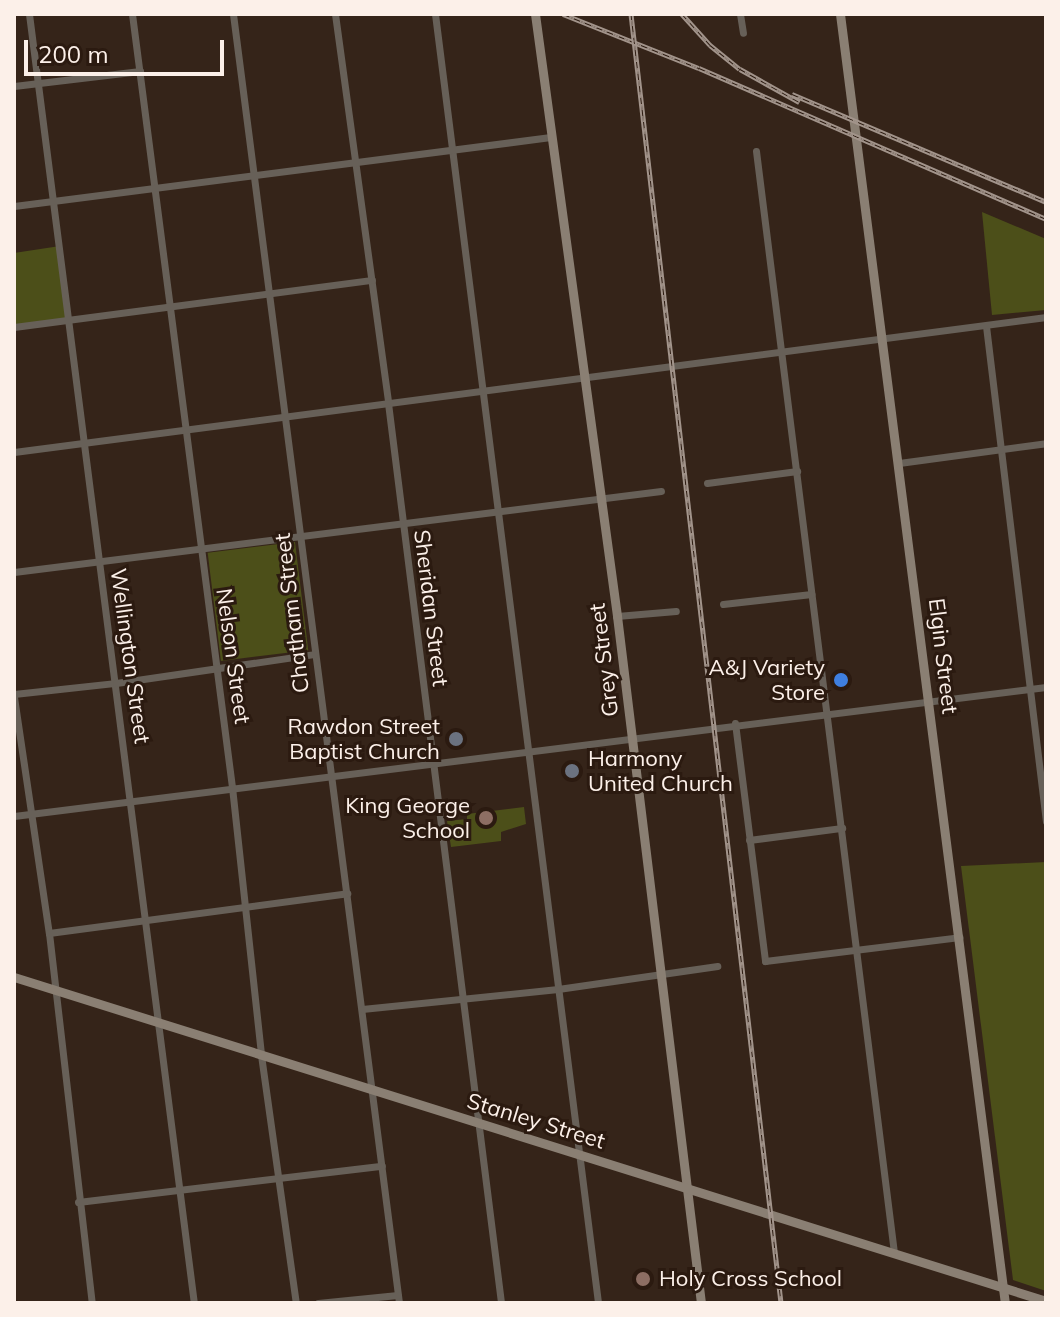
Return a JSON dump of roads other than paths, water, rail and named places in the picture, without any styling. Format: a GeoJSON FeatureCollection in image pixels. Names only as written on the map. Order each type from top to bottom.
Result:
{"type":"FeatureCollection","features":[{"type":"Feature","properties":{"kind":"street","name":"Wellington Street"},"geometry":{"type":"LineString","coordinates":[[29,14],[194,1303]]}},
{"type":"Feature","properties":{"kind":"street","name":"Nelson Street"},"geometry":{"type":"LineString","coordinates":[[132,14],[232,787],[261,1055],[296,1303]]}},
{"type":"Feature","properties":{"kind":"street","name":"Chatham Street"},"geometry":{"type":"LineString","coordinates":[[233,14],[399,1299]]}},
{"type":"Feature","properties":{"kind":"street","name":"Sheridan Street"},"geometry":{"type":"LineString","coordinates":[[335,14],[481,1124],[501,1303]]}},
{"type":"Feature","properties":{"kind":"street"},"geometry":{"type":"LineString","coordinates":[[435,14],[598,1303]]}},
{"type":"Feature","properties":{"kind":"street","name":"Grey Street"},"geometry":{"type":"LineString","coordinates":[[535,14],[617,616],[701,1303]]}},
{"type":"Feature","properties":{"kind":"street"},"geometry":{"type":"LineString","coordinates":[[740,14],[743,33]]}},
{"type":"Feature","properties":{"kind":"street","name":"Elgin Street"},"geometry":{"type":"LineString","coordinates":[[840,14],[931,700],[1005,1303]]}},
{"type":"Feature","properties":{"kind":"street"},"geometry":{"type":"LineString","coordinates":[[14,86],[140,71]]}},
{"type":"Feature","properties":{"kind":"street"},"geometry":{"type":"LineString","coordinates":[[14,206],[551,137]]}},
{"type":"Feature","properties":{"kind":"street"},"geometry":{"type":"LineString","coordinates":[[756,151],[894,1253]]}},
{"type":"Feature","properties":{"kind":"street"},"geometry":{"type":"LineString","coordinates":[[14,327],[372,280]]}},
{"type":"Feature","properties":{"kind":"street"},"geometry":{"type":"LineString","coordinates":[[14,452],[884,341],[1046,317]]}},
{"type":"Feature","properties":{"kind":"street"},"geometry":{"type":"LineString","coordinates":[[986,326],[1046,821]]}},
{"type":"Feature","properties":{"kind":"street"},"geometry":{"type":"LineString","coordinates":[[899,463],[1046,443]]}},
{"type":"Feature","properties":{"kind":"street"},"geometry":{"type":"LineString","coordinates":[[707,483],[797,471]]}},
{"type":"Feature","properties":{"kind":"street"},"geometry":{"type":"LineString","coordinates":[[14,572],[661,491]]}},
{"type":"Feature","properties":{"kind":"street"},"geometry":{"type":"LineString","coordinates":[[723,604],[811,594]]}},
{"type":"Feature","properties":{"kind":"street"},"geometry":{"type":"LineString","coordinates":[[617,616],[676,611]]}},
{"type":"Feature","properties":{"kind":"street"},"geometry":{"type":"LineString","coordinates":[[92,1303],[49,933],[14,695],[314,654]]}},
{"type":"Feature","properties":{"kind":"street"},"geometry":{"type":"LineString","coordinates":[[14,816],[735,723],[1046,687]]}},
{"type":"Feature","properties":{"kind":"street"},"geometry":{"type":"LineString","coordinates":[[735,723],[765,961],[960,937]]}},
{"type":"Feature","properties":{"kind":"street"},"geometry":{"type":"LineString","coordinates":[[749,840],[842,828]]}},
{"type":"Feature","properties":{"kind":"street"},"geometry":{"type":"LineString","coordinates":[[49,933],[347,893]]}},
{"type":"Feature","properties":{"kind":"street"},"geometry":{"type":"LineString","coordinates":[[362,1009],[558,989],[717,966]]}},
{"type":"Feature","properties":{"kind":"street","name":"Stanley Street"},"geometry":{"type":"LineString","coordinates":[[14,977],[1046,1301]]}},
{"type":"Feature","properties":{"kind":"street"},"geometry":{"type":"LineString","coordinates":[[78,1202],[382,1166]]}},
{"type":"Feature","properties":{"kind":"street"},"geometry":{"type":"LineString","coordinates":[[318,1303],[399,1299]]}},
{"type":"Feature","properties":{"kind":"railway"},"geometry":{"type":"LineString","coordinates":[[563,14],[699,68],[1046,219]]}},
{"type":"Feature","properties":{"kind":"railway"},"geometry":{"type":"LineString","coordinates":[[631,14],[781,1303]]}},
{"type":"Feature","properties":{"kind":"railway"},"geometry":{"type":"LineString","coordinates":[[682,14],[710,45],[740,69],[799,102]]}},
{"type":"Feature","properties":{"kind":"railway"},"geometry":{"type":"LineString","coordinates":[[792,94],[1046,202]]}},
{"type":"Feature","properties":{"kind":"place","name":"A&J Variety Store"},"geometry":{"type":"Point","coordinates":[841,680]}},
{"type":"Feature","properties":{"kind":"place","name":"Rawdon Street Baptist Church"},"geometry":{"type":"Point","coordinates":[456,739]}},
{"type":"Feature","properties":{"kind":"place","name":"Harmony United Church"},"geometry":{"type":"Point","coordinates":[572,771]}},
{"type":"Feature","properties":{"kind":"place","name":"King George School"},"geometry":{"type":"Point","coordinates":[486,818]}},
{"type":"Feature","properties":{"kind":"place","name":"Holy Cross School"},"geometry":{"type":"Point","coordinates":[643,1279]}}]}
